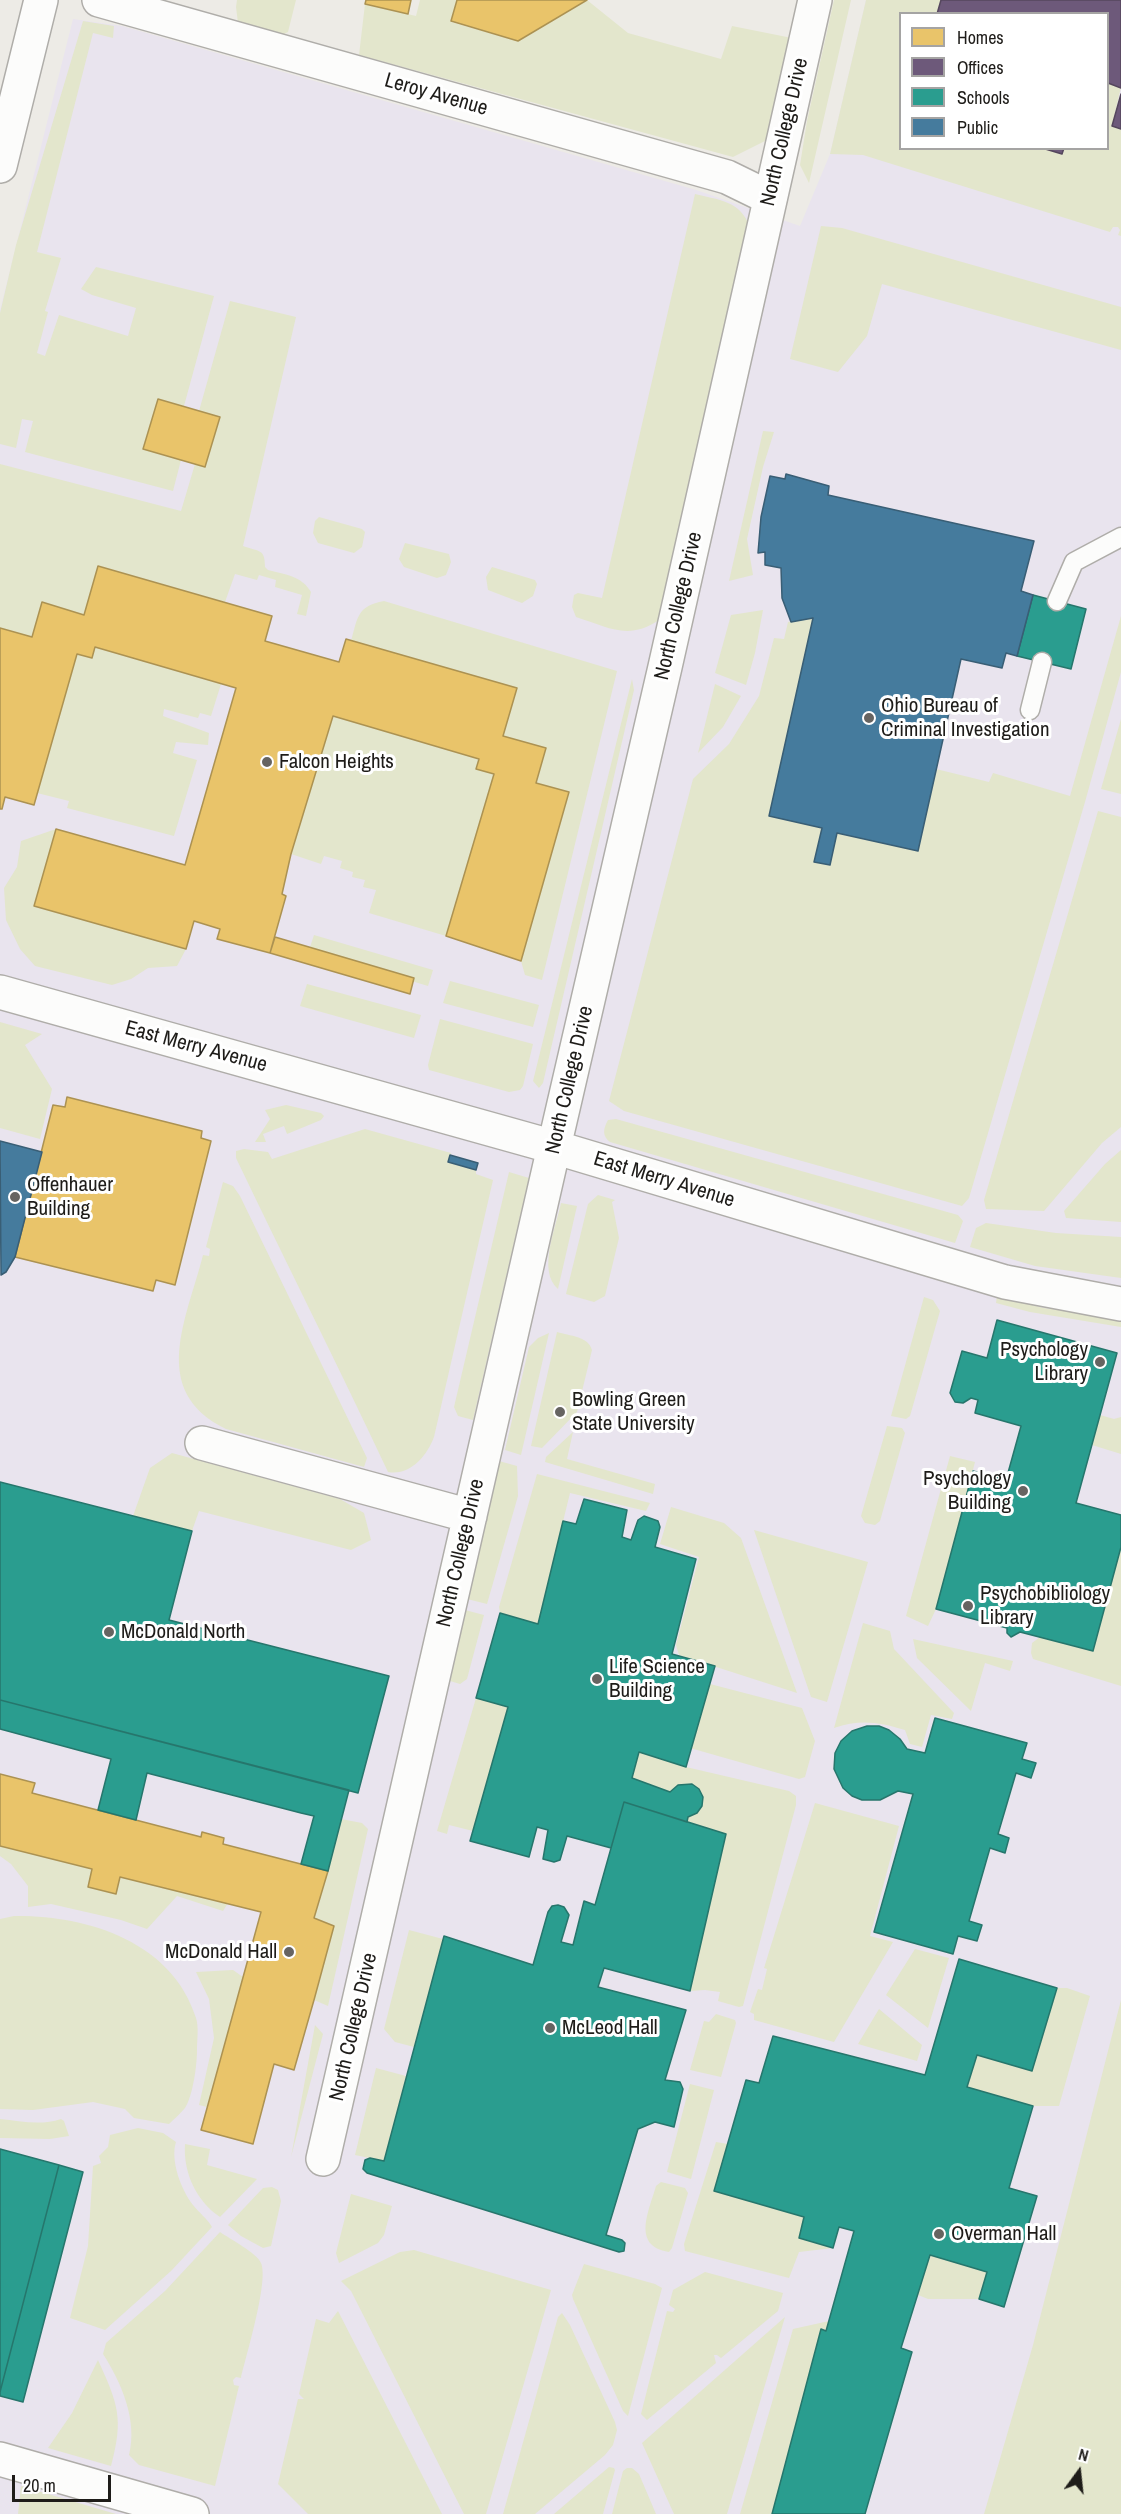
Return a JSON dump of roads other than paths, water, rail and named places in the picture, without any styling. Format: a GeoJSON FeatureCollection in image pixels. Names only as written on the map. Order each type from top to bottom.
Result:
{"type":"FeatureCollection","features":[{"type":"Feature","properties":{"kind":"street"},"geometry":{"type":"LineString","coordinates":[[0,166],[41,0]]}},
{"type":"Feature","properties":{"kind":"street","name":"Leroy Avenue"},"geometry":{"type":"LineString","coordinates":[[99,0],[727,177],[770,198]]}},
{"type":"Feature","properties":{"kind":"street","name":"North College Drive"},"geometry":{"type":"LineString","coordinates":[[323,2159],[665,667],[815,0]]}},
{"type":"Feature","properties":{"kind":"street","name":"East Merry Avenue"},"geometry":{"type":"LineString","coordinates":[[0,992],[554,1147],[1005,1282],[1121,1304]]}},
{"type":"Feature","properties":{"kind":"street"},"geometry":{"type":"LineString","coordinates":[[202,1443],[470,1516]]}},
{"type":"Feature","properties":{"kind":"street"},"geometry":{"type":"LineString","coordinates":[[0,2459],[192,2514]]}},
{"type":"Feature","properties":{"kind":"lane"},"geometry":{"type":"LineString","coordinates":[[1057,601],[1074,562],[1121,537]]}},
{"type":"Feature","properties":{"kind":"lane"},"geometry":{"type":"LineString","coordinates":[[1030,710],[1042,662]]}},
{"type":"Feature","properties":{"kind":"place","name":"Ohio Bureau of Criminal Investigation"},"geometry":{"type":"Point","coordinates":[869,718]}},
{"type":"Feature","properties":{"kind":"place","name":"Falcon Heights"},"geometry":{"type":"Point","coordinates":[267,762]}},
{"type":"Feature","properties":{"kind":"place","name":"Offenhauer Building"},"geometry":{"type":"Point","coordinates":[15,1197]}},
{"type":"Feature","properties":{"kind":"place","name":"Psychology Library"},"geometry":{"type":"Point","coordinates":[1100,1362]}},
{"type":"Feature","properties":{"kind":"place","name":"Bowling Green State University"},"geometry":{"type":"Point","coordinates":[560,1412]}},
{"type":"Feature","properties":{"kind":"place","name":"Psychology Building"},"geometry":{"type":"Point","coordinates":[1023,1491]}},
{"type":"Feature","properties":{"kind":"place","name":"Psychobibliology Library"},"geometry":{"type":"Point","coordinates":[968,1606]}},
{"type":"Feature","properties":{"kind":"place","name":"McDonald North"},"geometry":{"type":"Point","coordinates":[109,1632]}},
{"type":"Feature","properties":{"kind":"place","name":"Life Science Building"},"geometry":{"type":"Point","coordinates":[597,1679]}},
{"type":"Feature","properties":{"kind":"place","name":"McDonald Hall"},"geometry":{"type":"Point","coordinates":[289,1952]}},
{"type":"Feature","properties":{"kind":"place","name":"McLeod Hall"},"geometry":{"type":"Point","coordinates":[550,2028]}},
{"type":"Feature","properties":{"kind":"place","name":"Overman Hall"},"geometry":{"type":"Point","coordinates":[939,2234]}}]}
